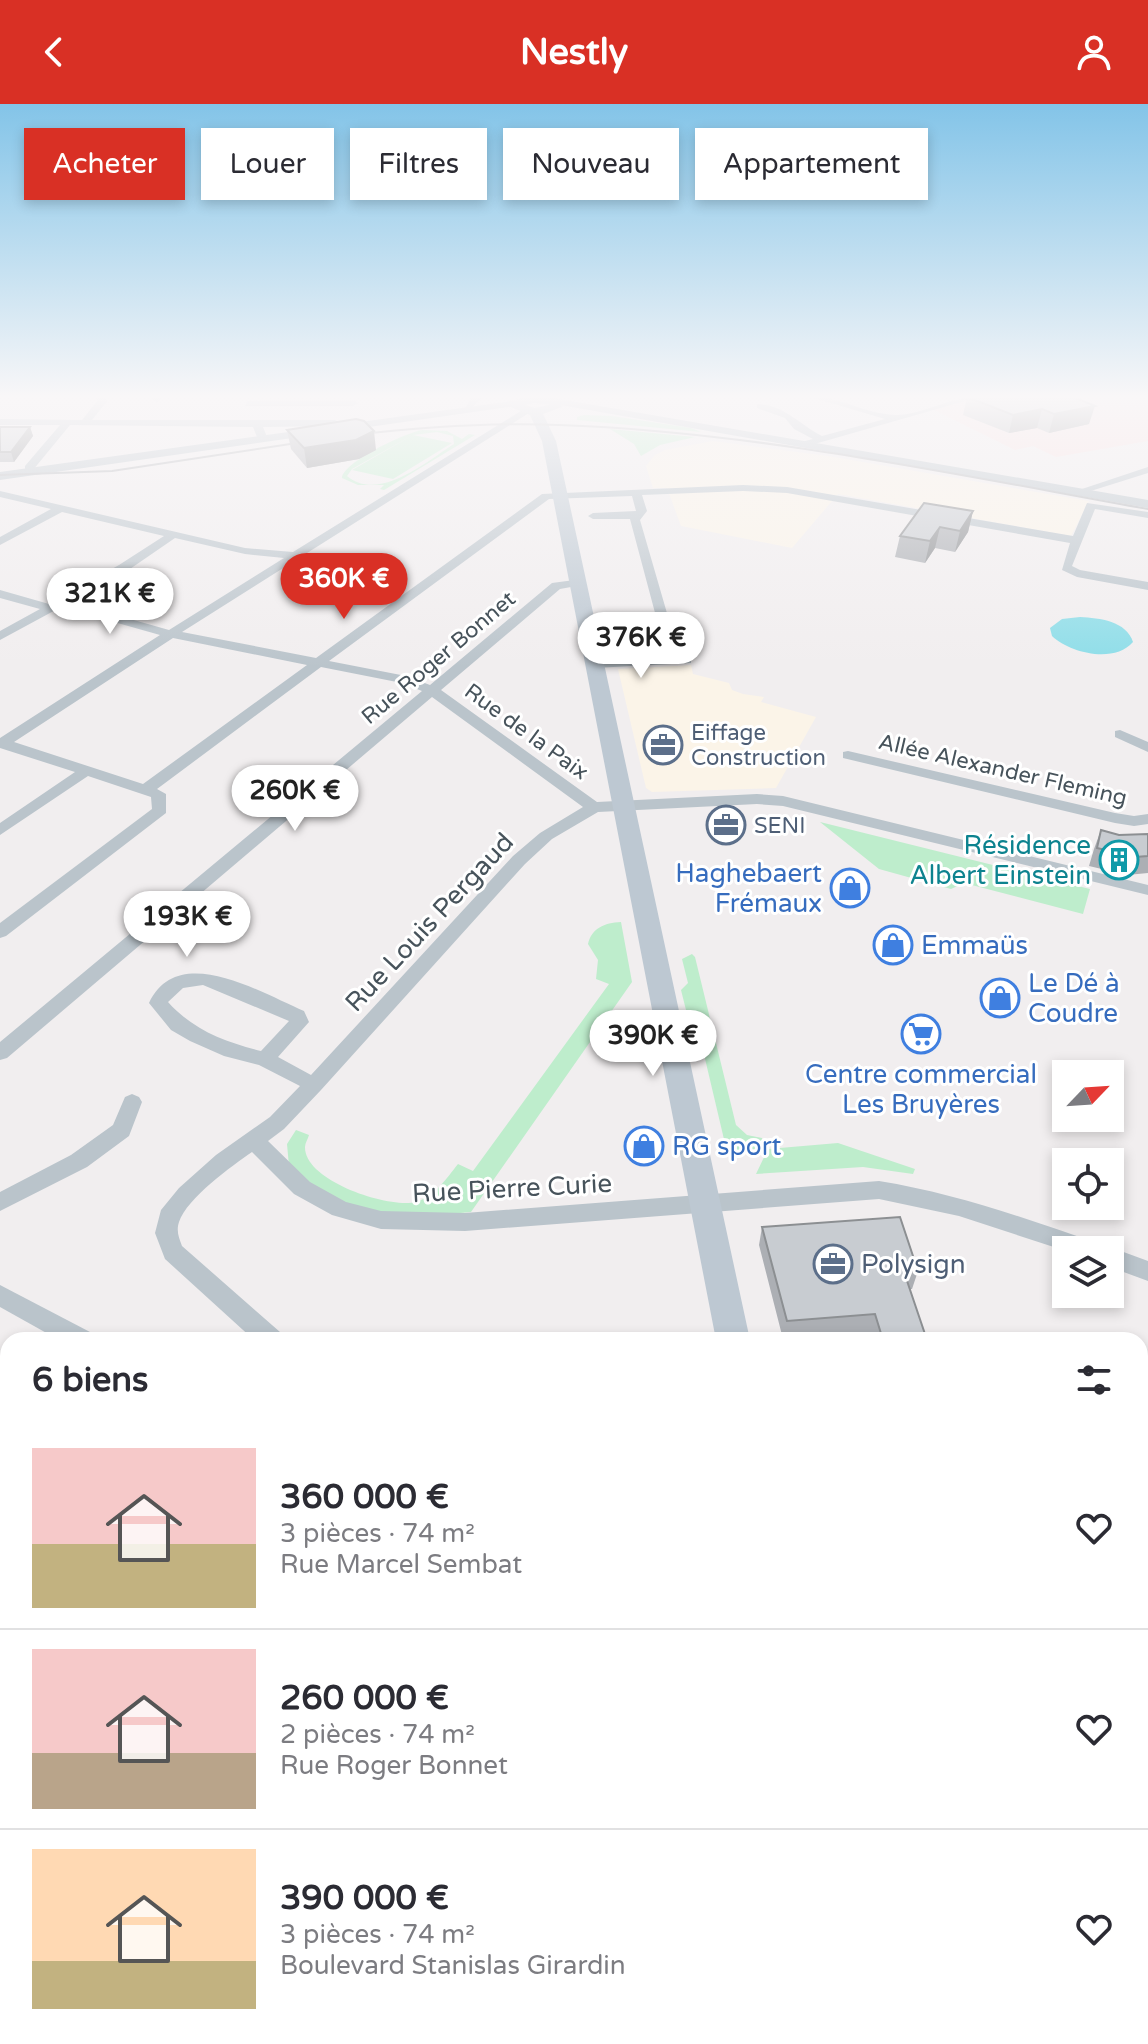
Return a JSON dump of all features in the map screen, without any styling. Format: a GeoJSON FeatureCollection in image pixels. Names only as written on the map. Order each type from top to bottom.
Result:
{"type":"FeatureCollection","features":[{"type":"Feature","properties":{"kind":"main road"},"geometry":{"type":"LineString","coordinates":[[558,486],[731,1332]]}},
{"type":"Feature","properties":{"kind":"street"},"geometry":{"type":"LineString","coordinates":[[1,743],[407,486]]}},
{"type":"Feature","properties":{"kind":"street"},"geometry":{"type":"LineString","coordinates":[[1041,486],[1148,504]]}},
{"type":"Feature","properties":{"kind":"street"},"geometry":{"type":"LineString","coordinates":[[1078,492],[1099,486]]}},
{"type":"Feature","properties":{"kind":"street"},"geometry":{"type":"LineString","coordinates":[[145,790],[546,496],[743,488],[800,491],[1075,540]]}},
{"type":"Feature","properties":{"kind":"street"},"geometry":{"type":"LineString","coordinates":[[587,631],[665,627],[634,520],[642,511],[639,492]]}},
{"type":"Feature","properties":{"kind":"street"},"geometry":{"type":"LineString","coordinates":[[0,494],[245,551],[295,556]]}},
{"type":"Feature","properties":{"kind":"street"},"geometry":{"type":"LineString","coordinates":[[1148,515],[1091,505],[1066,567],[1077,573],[1148,586]]}},
{"type":"Feature","properties":{"kind":"street"},"geometry":{"type":"LineString","coordinates":[[0,542],[63,507]]}},
{"type":"Feature","properties":{"kind":"street"},"geometry":{"type":"LineString","coordinates":[[593,516],[639,515]]}},
{"type":"Feature","properties":{"kind":"street"},"geometry":{"type":"LineString","coordinates":[[0,636],[123,568],[174,534]]}},
{"type":"Feature","properties":{"kind":"street","name":"Rue Roger Bonnet"},"geometry":{"type":"LineString","coordinates":[[0,1053],[556,586],[578,582]]}},
{"type":"Feature","properties":{"kind":"street","name":"Rue de la Paix"},"geometry":{"type":"LineString","coordinates":[[0,594],[171,634],[406,680],[433,691],[594,807],[757,799],[783,801],[1148,890]]}},
{"type":"Feature","properties":{"kind":"street"},"geometry":{"type":"LineString","coordinates":[[594,664],[686,660]]}},
{"type":"Feature","properties":{"kind":"street"},"geometry":{"type":"LineString","coordinates":[[1120,734],[1148,748]]}},
{"type":"Feature","properties":{"kind":"street"},"geometry":{"type":"LineString","coordinates":[[0,932],[160,810],[158,794],[1,743]]}},
{"type":"Feature","properties":{"kind":"street","name":"Allée Alexander Fleming"},"geometry":{"type":"LineString","coordinates":[[848,755],[1115,818],[1134,821],[1148,819]]}},
{"type":"Feature","properties":{"kind":"street"},"geometry":{"type":"LineString","coordinates":[[0,830],[87,770]]}},
{"type":"Feature","properties":{"kind":"street","name":"Rue Louis Pergaud"},"geometry":{"type":"LineString","coordinates":[[262,1332],[173,1252],[166,1233],[169,1216],[187,1194],[224,1161],[277,1123],[519,860],[546,836],[594,807]]}},
{"type":"Feature","properties":{"kind":"street"},"geometry":{"type":"LineString","coordinates":[[265,1059],[294,1030],[299,1022],[297,1016],[202,978],[171,986],[161,994],[158,1003],[178,1025],[231,1051],[265,1059],[314,1085]]}},
{"type":"Feature","properties":{"kind":"street"},"geometry":{"type":"LineString","coordinates":[[0,1202],[79,1161],[122,1130],[132,1102]]}},
{"type":"Feature","properties":{"kind":"street","name":"Rue Pierre Curie"},"geometry":{"type":"LineString","coordinates":[[254,1140],[302,1188],[340,1209],[381,1220],[465,1222],[887,1191],[921,1196],[980,1212],[1052,1237]]}},
{"type":"Feature","properties":{"kind":"street"},"geometry":{"type":"LineString","coordinates":[[1124,1262],[1148,1271]]}},
{"type":"Feature","properties":{"kind":"street"},"geometry":{"type":"LineString","coordinates":[[0,1295],[67,1332]]}},
{"type":"Feature","properties":{"kind":"shaded area"},"geometry":{"type":"Polygon","coordinates":[[[652,486],[999,486],[1089,501],[1071,536],[838,494],[792,548],[681,526],[667,488],[652,486]]]}},
{"type":"Feature","properties":{"kind":"shaded area"},"geometry":{"type":"Polygon","coordinates":[[[691,665],[693,674],[729,683],[732,690],[743,694],[764,697],[761,702],[816,717],[776,788],[652,792],[646,788],[618,669],[691,665]]]}},
{"type":"Feature","properties":{"kind":"green space"},"geometry":{"type":"Polygon","coordinates":[[[820,822],[1090,889],[1083,914],[964,883],[951,889],[879,869],[820,822]]]}},
{"type":"Feature","properties":{"kind":"green space"},"geometry":{"type":"Polygon","coordinates":[[[621,922],[632,982],[471,1212],[415,1215],[359,1208],[324,1193],[289,1166],[287,1144],[296,1130],[309,1135],[305,1147],[308,1159],[318,1171],[369,1197],[416,1202],[429,1196],[458,1164],[473,1171],[609,984],[596,979],[598,960],[588,944],[592,934],[600,927],[621,922]]]}},
{"type":"Feature","properties":{"kind":"green space"},"geometry":{"type":"Polygon","coordinates":[[[692,954],[736,1125],[747,1135],[762,1138],[764,1148],[727,1152],[698,1029],[689,1022],[681,990],[688,983],[682,959],[692,954]]]}},
{"type":"Feature","properties":{"kind":"green space"},"geometry":{"type":"Polygon","coordinates":[[[838,1143],[915,1169],[913,1174],[863,1167],[756,1174],[768,1149],[838,1143]]]}},
{"type":"Feature","properties":{"kind":"water"},"geometry":{"type":"Polygon","coordinates":[[[1080,617],[1118,625],[1125,629],[1133,642],[1115,653],[1092,654],[1070,647],[1052,636],[1050,628],[1062,619],[1080,617]]]}},
{"type":"Feature","properties":{"kind":"building"},"geometry":{"type":"Polygon","coordinates":[[[924,503],[973,511],[960,531],[940,527],[930,541],[900,536],[924,503]]]}},
{"type":"Feature","properties":{"kind":"building"},"geometry":{"type":"Polygon","coordinates":[[[1101,830],[1119,835],[1148,834],[1148,856],[1135,857],[1097,848],[1101,830]]]}},
{"type":"Feature","properties":{"kind":"building"},"geometry":{"type":"Polygon","coordinates":[[[900,1217],[918,1271],[904,1272],[924,1332],[881,1332],[875,1314],[787,1321],[762,1227],[900,1217]]]}},
{"type":"Feature","properties":{"kind":"tram line"},"geometry":{"type":"LineString","coordinates":[[1019,486],[1148,509]]}},
{"type":"Feature","properties":{"kind":"place","name":"Eiffage Construction"},"geometry":{"type":"Point","coordinates":[663,745]}},
{"type":"Feature","properties":{"kind":"place","name":"SENI"},"geometry":{"type":"Point","coordinates":[726,825]}},
{"type":"Feature","properties":{"kind":"place","name":"Résidence Albert Einstein"},"geometry":{"type":"Point","coordinates":[1119,860]}},
{"type":"Feature","properties":{"kind":"place","name":"Haghebaert Frémaux"},"geometry":{"type":"Point","coordinates":[850,888]}},
{"type":"Feature","properties":{"kind":"place","name":"Emmaüs"},"geometry":{"type":"Point","coordinates":[893,945]}},
{"type":"Feature","properties":{"kind":"place","name":"Le Dé à Coudre"},"geometry":{"type":"Point","coordinates":[1000,998]}},
{"type":"Feature","properties":{"kind":"place","name":"Centre commercial Les Bruyères"},"geometry":{"type":"Point","coordinates":[921,1034]}},
{"type":"Feature","properties":{"kind":"place","name":"RG sport"},"geometry":{"type":"Point","coordinates":[644,1146]}},
{"type":"Feature","properties":{"kind":"place","name":"Polysign"},"geometry":{"type":"Point","coordinates":[833,1264]}}]}
